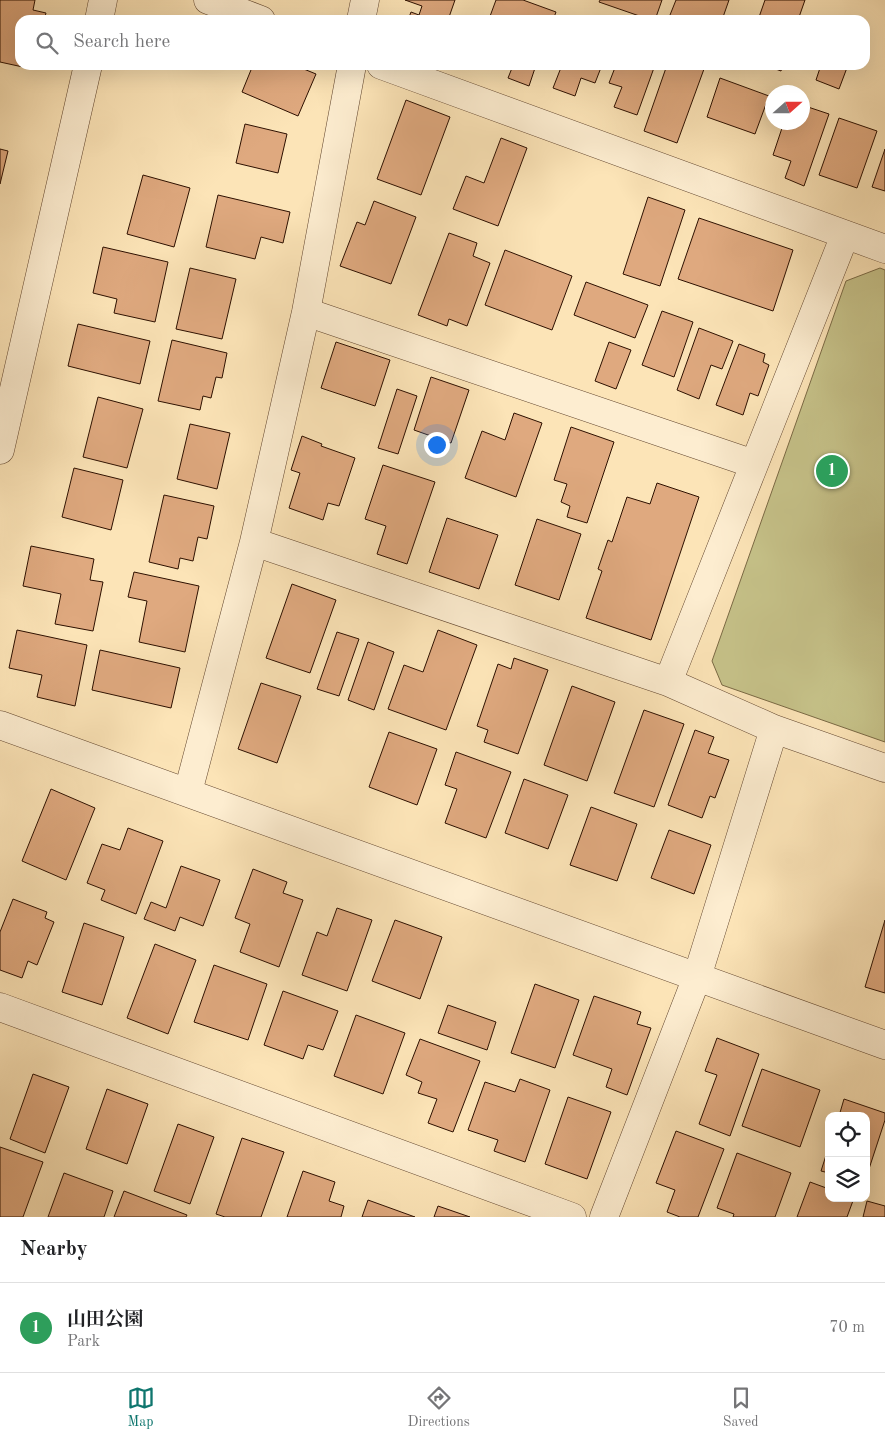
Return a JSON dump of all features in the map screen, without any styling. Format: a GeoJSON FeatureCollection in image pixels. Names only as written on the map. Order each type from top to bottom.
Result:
{"type":"FeatureCollection","features":[{"type":"Feature","properties":{"kind":"street"},"geometry":{"type":"LineString","coordinates":[[99,15],[103,0]]}},
{"type":"Feature","properties":{"kind":"street"},"geometry":{"type":"LineString","coordinates":[[208,0],[248,15]]}},
{"type":"Feature","properties":{"kind":"street"},"geometry":{"type":"LineString","coordinates":[[362,15],[365,0]]}},
{"type":"Feature","properties":{"kind":"street"},"geometry":{"type":"LineString","coordinates":[[0,450],[87,70]]}},
{"type":"Feature","properties":{"kind":"street"},"geometry":{"type":"LineString","coordinates":[[188,792],[254,542],[306,312],[351,70]]}},
{"type":"Feature","properties":{"kind":"street"},"geometry":{"type":"LineString","coordinates":[[395,70],[885,249]]}},
{"type":"Feature","properties":{"kind":"street"},"geometry":{"type":"LineString","coordinates":[[668,682],[845,235]]}},
{"type":"Feature","properties":{"kind":"street"},"geometry":{"type":"LineString","coordinates":[[306,312],[754,464]]}},
{"type":"Feature","properties":{"kind":"street"},"geometry":{"type":"LineString","coordinates":[[254,542],[668,682],[774,729],[885,768]]}},
{"type":"Feature","properties":{"kind":"street"},"geometry":{"type":"LineString","coordinates":[[0,725],[885,1045]]}},
{"type":"Feature","properties":{"kind":"street"},"geometry":{"type":"LineString","coordinates":[[604,1217],[697,977],[774,729]]}},
{"type":"Feature","properties":{"kind":"street"},"geometry":{"type":"LineString","coordinates":[[0,1007],[572,1217]]}},
{"type":"Feature","properties":{"kind":"shaded area"},"geometry":{"type":"Polygon","coordinates":[[[880,268],[885,270],[885,742],[722,685],[712,661],[846,281],[880,268]]]}},
{"type":"Feature","properties":{"kind":"building"},"geometry":{"type":"Polygon","coordinates":[[[0,0],[35,0],[33,10],[46,13],[45,15],[15,15],[15,65],[0,62],[0,0]]]}},
{"type":"Feature","properties":{"kind":"building"},"geometry":{"type":"Polygon","coordinates":[[[405,0],[455,0],[450,15],[419,15],[422,6],[405,0]]]}},
{"type":"Feature","properties":{"kind":"building"},"geometry":{"type":"Polygon","coordinates":[[[496,0],[523,0],[556,12],[555,15],[490,15],[496,0]]]}},
{"type":"Feature","properties":{"kind":"building"},"geometry":{"type":"Polygon","coordinates":[[[600,0],[662,0],[657,15],[637,15],[599,2],[600,0]]]}},
{"type":"Feature","properties":{"kind":"building"},"geometry":{"type":"Polygon","coordinates":[[[676,0],[729,0],[724,15],[670,15],[676,0]]]}},
{"type":"Feature","properties":{"kind":"building"},"geometry":{"type":"Polygon","coordinates":[[[765,0],[805,0],[800,15],[760,15],[765,0]]]}},
{"type":"Feature","properties":{"kind":"building"},"geometry":{"type":"Polygon","coordinates":[[[251,70],[306,70],[316,74],[298,116],[242,92],[251,70]]]}},
{"type":"Feature","properties":{"kind":"building"},"geometry":{"type":"Polygon","coordinates":[[[511,70],[534,70],[529,86],[508,78],[511,70]]]}},
{"type":"Feature","properties":{"kind":"building"},"geometry":{"type":"Polygon","coordinates":[[[560,70],[600,70],[595,83],[581,78],[575,96],[553,88],[560,70]]]}},
{"type":"Feature","properties":{"kind":"building"},"geometry":{"type":"Polygon","coordinates":[[[614,70],[653,70],[637,115],[614,107],[622,87],[609,83],[614,70]]]}},
{"type":"Feature","properties":{"kind":"building"},"geometry":{"type":"Polygon","coordinates":[[[665,70],[704,70],[677,143],[644,131],[665,70]]]}},
{"type":"Feature","properties":{"kind":"building"},"geometry":{"type":"Polygon","coordinates":[[[819,70],[846,70],[839,89],[816,80],[819,70]]]}},
{"type":"Feature","properties":{"kind":"building"},"geometry":{"type":"Polygon","coordinates":[[[720,78],[765,95],[765,107],[755,134],[707,117],[720,78]]]}},
{"type":"Feature","properties":{"kind":"building"},"geometry":{"type":"Polygon","coordinates":[[[406,100],[450,117],[421,195],[377,179],[406,100]]]}},
{"type":"Feature","properties":{"kind":"building"},"geometry":{"type":"Polygon","coordinates":[[[810,108],[829,114],[804,186],[785,178],[791,161],[773,155],[781,130],[810,130],[810,108]]]}},
{"type":"Feature","properties":{"kind":"building"},"geometry":{"type":"Polygon","coordinates":[[[839,118],[877,131],[857,188],[819,175],[839,118]]]}},
{"type":"Feature","properties":{"kind":"building"},"geometry":{"type":"Polygon","coordinates":[[[245,124],[287,134],[278,173],[236,163],[245,124]]]}},
{"type":"Feature","properties":{"kind":"building"},"geometry":{"type":"Polygon","coordinates":[[[501,138],[527,148],[498,226],[453,209],[466,176],[484,183],[501,138]]]}},
{"type":"Feature","properties":{"kind":"building"},"geometry":{"type":"Polygon","coordinates":[[[0,149],[8,151],[0,184],[0,149]]]}},
{"type":"Feature","properties":{"kind":"building"},"geometry":{"type":"Polygon","coordinates":[[[885,149],[885,191],[872,187],[885,149]]]}},
{"type":"Feature","properties":{"kind":"building"},"geometry":{"type":"Polygon","coordinates":[[[143,175],[190,188],[174,247],[127,234],[143,175]]]}},
{"type":"Feature","properties":{"kind":"building"},"geometry":{"type":"Polygon","coordinates":[[[218,195],[290,212],[283,243],[261,237],[255,259],[206,247],[218,195]]]}},
{"type":"Feature","properties":{"kind":"building"},"geometry":{"type":"Polygon","coordinates":[[[648,197],[685,210],[660,286],[623,274],[648,197]]]}},
{"type":"Feature","properties":{"kind":"building"},"geometry":{"type":"Polygon","coordinates":[[[374,201],[416,217],[391,284],[340,266],[357,222],[365,225],[374,201]]]}},
{"type":"Feature","properties":{"kind":"building"},"geometry":{"type":"Polygon","coordinates":[[[699,218],[793,250],[773,311],[678,279],[699,218]]]}},
{"type":"Feature","properties":{"kind":"building"},"geometry":{"type":"Polygon","coordinates":[[[449,233],[477,243],[473,256],[490,263],[467,326],[449,319],[447,326],[418,315],[449,233]]]}},
{"type":"Feature","properties":{"kind":"building"},"geometry":{"type":"Polygon","coordinates":[[[103,247],[168,262],[155,322],[114,313],[117,299],[93,293],[103,247]]]}},
{"type":"Feature","properties":{"kind":"building"},"geometry":{"type":"Polygon","coordinates":[[[505,250],[572,276],[552,330],[485,305],[505,250]]]}},
{"type":"Feature","properties":{"kind":"building"},"geometry":{"type":"Polygon","coordinates":[[[190,268],[236,279],[222,339],[176,329],[190,268]]]}},
{"type":"Feature","properties":{"kind":"building"},"geometry":{"type":"Polygon","coordinates":[[[586,282],[648,305],[635,338],[574,315],[586,282]]]}},
{"type":"Feature","properties":{"kind":"building"},"geometry":{"type":"Polygon","coordinates":[[[662,311],[693,322],[674,377],[642,365],[662,311]]]}},
{"type":"Feature","properties":{"kind":"building"},"geometry":{"type":"Polygon","coordinates":[[[78,324],[150,341],[140,384],[68,366],[78,324]]]}},
{"type":"Feature","properties":{"kind":"building"},"geometry":{"type":"Polygon","coordinates":[[[699,328],[733,341],[722,369],[711,365],[699,399],[677,390],[699,328]]]}},
{"type":"Feature","properties":{"kind":"building"},"geometry":{"type":"Polygon","coordinates":[[[172,340],[227,353],[222,378],[216,377],[211,398],[203,396],[200,410],[158,401],[172,340]]]}},
{"type":"Feature","properties":{"kind":"building"},"geometry":{"type":"Polygon","coordinates":[[[336,342],[390,360],[375,406],[321,388],[336,342]]]}},
{"type":"Feature","properties":{"kind":"building"},"geometry":{"type":"Polygon","coordinates":[[[609,342],[631,350],[616,389],[595,381],[609,342]]]}},
{"type":"Feature","properties":{"kind":"building"},"geometry":{"type":"Polygon","coordinates":[[[739,344],[765,354],[763,362],[769,365],[758,396],[750,393],[743,415],[716,405],[739,344]]]}},
{"type":"Feature","properties":{"kind":"building"},"geometry":{"type":"Polygon","coordinates":[[[431,377],[469,390],[451,443],[414,430],[431,377]]]}},
{"type":"Feature","properties":{"kind":"building"},"geometry":{"type":"Polygon","coordinates":[[[397,389],[417,396],[398,454],[378,448],[397,389]]]}},
{"type":"Feature","properties":{"kind":"building"},"geometry":{"type":"Polygon","coordinates":[[[98,397],[143,409],[127,468],[83,457],[98,397]]]}},
{"type":"Feature","properties":{"kind":"building"},"geometry":{"type":"Polygon","coordinates":[[[514,413],[542,423],[516,497],[465,478],[482,431],[505,440],[514,413]]]}},
{"type":"Feature","properties":{"kind":"building"},"geometry":{"type":"Polygon","coordinates":[[[190,424],[230,433],[217,489],[177,479],[190,424]]]}},
{"type":"Feature","properties":{"kind":"building"},"geometry":{"type":"Polygon","coordinates":[[[571,427],[614,442],[587,523],[567,517],[570,506],[561,502],[567,484],[554,480],[571,427]]]}},
{"type":"Feature","properties":{"kind":"building"},"geometry":{"type":"Polygon","coordinates":[[[302,436],[322,444],[321,446],[355,458],[339,506],[328,503],[323,520],[289,508],[300,473],[291,470],[302,436]]]}},
{"type":"Feature","properties":{"kind":"building"},"geometry":{"type":"Polygon","coordinates":[[[383,465],[435,482],[407,564],[377,554],[386,526],[365,519],[383,465]]]}},
{"type":"Feature","properties":{"kind":"building"},"geometry":{"type":"Polygon","coordinates":[[[74,468],[123,480],[111,530],[62,517],[74,468]]]}},
{"type":"Feature","properties":{"kind":"building"},"geometry":{"type":"Polygon","coordinates":[[[657,483],[699,497],[651,640],[586,618],[602,571],[598,569],[608,540],[612,542],[627,497],[650,504],[657,483]]]}},
{"type":"Feature","properties":{"kind":"building"},"geometry":{"type":"Polygon","coordinates":[[[164,495],[214,506],[207,539],[198,537],[193,561],[180,558],[178,569],[149,562],[164,495]]]}},
{"type":"Feature","properties":{"kind":"building"},"geometry":{"type":"Polygon","coordinates":[[[447,518],[498,535],[479,589],[429,572],[447,518]]]}},
{"type":"Feature","properties":{"kind":"building"},"geometry":{"type":"Polygon","coordinates":[[[537,519],[581,534],[559,600],[515,585],[537,519]]]}},
{"type":"Feature","properties":{"kind":"building"},"geometry":{"type":"Polygon","coordinates":[[[31,546],[94,559],[90,580],[103,582],[93,631],[55,624],[61,594],[23,586],[31,546]]]}},
{"type":"Feature","properties":{"kind":"building"},"geometry":{"type":"Polygon","coordinates":[[[134,572],[199,586],[185,652],[139,642],[147,601],[128,597],[134,572]]]}},
{"type":"Feature","properties":{"kind":"building"},"geometry":{"type":"Polygon","coordinates":[[[292,584],[336,600],[310,673],[266,658],[292,584]]]}},
{"type":"Feature","properties":{"kind":"building"},"geometry":{"type":"Polygon","coordinates":[[[17,630],[87,645],[75,706],[37,697],[42,675],[9,668],[17,630]]]}},
{"type":"Feature","properties":{"kind":"building"},"geometry":{"type":"Polygon","coordinates":[[[438,630],[477,645],[446,730],[388,709],[404,665],[423,672],[438,630]]]}},
{"type":"Feature","properties":{"kind":"building"},"geometry":{"type":"Polygon","coordinates":[[[337,632],[359,639],[339,696],[317,689],[337,632]]]}},
{"type":"Feature","properties":{"kind":"building"},"geometry":{"type":"Polygon","coordinates":[[[368,642],[394,652],[374,710],[348,700],[368,642]]]}},
{"type":"Feature","properties":{"kind":"building"},"geometry":{"type":"Polygon","coordinates":[[[100,650],[180,668],[171,708],[92,690],[100,650]]]}},
{"type":"Feature","properties":{"kind":"building"},"geometry":{"type":"Polygon","coordinates":[[[514,658],[548,670],[518,754],[484,742],[488,730],[477,726],[498,664],[511,669],[514,658]]]}},
{"type":"Feature","properties":{"kind":"building"},"geometry":{"type":"Polygon","coordinates":[[[261,683],[301,696],[277,763],[238,749],[261,683]]]}},
{"type":"Feature","properties":{"kind":"building"},"geometry":{"type":"Polygon","coordinates":[[[572,686],[615,702],[587,781],[544,765],[572,686]]]}},
{"type":"Feature","properties":{"kind":"building"},"geometry":{"type":"Polygon","coordinates":[[[644,710],[684,724],[654,807],[614,793],[644,710]]]}},
{"type":"Feature","properties":{"kind":"building"},"geometry":{"type":"Polygon","coordinates":[[[695,730],[714,737],[708,753],[729,760],[715,798],[710,796],[702,818],[668,805],[695,730]]]}},
{"type":"Feature","properties":{"kind":"building"},"geometry":{"type":"Polygon","coordinates":[[[389,732],[437,749],[417,805],[369,787],[389,732]]]}},
{"type":"Feature","properties":{"kind":"building"},"geometry":{"type":"Polygon","coordinates":[[[456,752],[511,772],[486,838],[445,823],[457,789],[445,785],[456,752]]]}},
{"type":"Feature","properties":{"kind":"building"},"geometry":{"type":"Polygon","coordinates":[[[524,779],[568,795],[548,849],[505,833],[524,779]]]}},
{"type":"Feature","properties":{"kind":"building"},"geometry":{"type":"Polygon","coordinates":[[[51,789],[95,808],[66,880],[22,861],[51,789]]]}},
{"type":"Feature","properties":{"kind":"building"},"geometry":{"type":"Polygon","coordinates":[[[591,807],[637,824],[617,881],[570,865],[591,807]]]}},
{"type":"Feature","properties":{"kind":"building"},"geometry":{"type":"Polygon","coordinates":[[[128,828],[163,841],[136,914],[101,900],[105,890],[87,883],[102,844],[120,850],[128,828]]]}},
{"type":"Feature","properties":{"kind":"building"},"geometry":{"type":"Polygon","coordinates":[[[669,830],[711,845],[694,894],[651,878],[669,830]]]}},
{"type":"Feature","properties":{"kind":"building"},"geometry":{"type":"Polygon","coordinates":[[[181,866],[220,880],[203,926],[180,917],[175,931],[144,919],[151,902],[166,908],[181,866]]]}},
{"type":"Feature","properties":{"kind":"building"},"geometry":{"type":"Polygon","coordinates":[[[253,869],[287,882],[283,893],[303,900],[279,967],[240,952],[250,924],[235,918],[253,869]]]}},
{"type":"Feature","properties":{"kind":"building"},"geometry":{"type":"Polygon","coordinates":[[[13,899],[47,912],[45,918],[54,922],[37,965],[28,961],[22,978],[0,970],[0,932],[13,899]]]}},
{"type":"Feature","properties":{"kind":"building"},"geometry":{"type":"Polygon","coordinates":[[[337,908],[372,920],[347,991],[302,975],[317,932],[327,936],[337,908]]]}},
{"type":"Feature","properties":{"kind":"building"},"geometry":{"type":"Polygon","coordinates":[[[395,920],[442,937],[420,999],[372,981],[395,920]]]}},
{"type":"Feature","properties":{"kind":"building"},"geometry":{"type":"Polygon","coordinates":[[[885,920],[885,993],[865,987],[885,920]]]}},
{"type":"Feature","properties":{"kind":"building"},"geometry":{"type":"Polygon","coordinates":[[[84,923],[124,937],[102,1005],[62,992],[84,923]]]}},
{"type":"Feature","properties":{"kind":"building"},"geometry":{"type":"Polygon","coordinates":[[[155,944],[196,960],[168,1034],[127,1018],[155,944]]]}},
{"type":"Feature","properties":{"kind":"building"},"geometry":{"type":"Polygon","coordinates":[[[214,965],[267,984],[248,1040],[194,1022],[214,965]]]}},
{"type":"Feature","properties":{"kind":"building"},"geometry":{"type":"Polygon","coordinates":[[[535,984],[579,1000],[555,1068],[511,1053],[535,984]]]}},
{"type":"Feature","properties":{"kind":"building"},"geometry":{"type":"Polygon","coordinates":[[[283,991],[338,1011],[323,1050],[308,1045],[303,1059],[264,1045],[283,991]]]}},
{"type":"Feature","properties":{"kind":"building"},"geometry":{"type":"Polygon","coordinates":[[[594,996],[641,1012],[637,1024],[651,1028],[627,1095],[606,1087],[612,1069],[573,1055],[594,996]]]}},
{"type":"Feature","properties":{"kind":"building"},"geometry":{"type":"Polygon","coordinates":[[[448,1005],[496,1022],[487,1050],[438,1033],[448,1005]]]}},
{"type":"Feature","properties":{"kind":"building"},"geometry":{"type":"Polygon","coordinates":[[[356,1015],[405,1033],[383,1094],[334,1076],[356,1015]]]}},
{"type":"Feature","properties":{"kind":"building"},"geometry":{"type":"Polygon","coordinates":[[[717,1038],[759,1054],[730,1136],[699,1124],[717,1075],[705,1071],[717,1038]]]}},
{"type":"Feature","properties":{"kind":"building"},"geometry":{"type":"Polygon","coordinates":[[[420,1039],[480,1061],[453,1132],[428,1123],[437,1099],[418,1093],[422,1082],[406,1075],[420,1039]]]}},
{"type":"Feature","properties":{"kind":"building"},"geometry":{"type":"Polygon","coordinates":[[[762,1069],[820,1090],[800,1147],[742,1126],[762,1069]]]}},
{"type":"Feature","properties":{"kind":"building"},"geometry":{"type":"Polygon","coordinates":[[[33,1074],[69,1087],[45,1153],[10,1139],[33,1074]]]}},
{"type":"Feature","properties":{"kind":"building"},"geometry":{"type":"Polygon","coordinates":[[[520,1079],[550,1090],[525,1162],[494,1151],[498,1140],[468,1130],[485,1082],[515,1092],[520,1079]]]}},
{"type":"Feature","properties":{"kind":"building"},"geometry":{"type":"Polygon","coordinates":[[[107,1089],[148,1104],[127,1164],[86,1149],[107,1089]]]}},
{"type":"Feature","properties":{"kind":"building"},"geometry":{"type":"Polygon","coordinates":[[[568,1097],[611,1112],[587,1179],[545,1164],[568,1097]]]}},
{"type":"Feature","properties":{"kind":"building"},"geometry":{"type":"Polygon","coordinates":[[[844,1099],[885,1113],[885,1120],[870,1166],[870,1112],[840,1112],[844,1099]]]}},
{"type":"Feature","properties":{"kind":"building"},"geometry":{"type":"Polygon","coordinates":[[[178,1124],[214,1137],[190,1204],[154,1191],[178,1124]]]}},
{"type":"Feature","properties":{"kind":"building"},"geometry":{"type":"Polygon","coordinates":[[[676,1131],[724,1149],[698,1217],[680,1217],[667,1212],[675,1190],[656,1183],[676,1131]]]}},
{"type":"Feature","properties":{"kind":"building"},"geometry":{"type":"Polygon","coordinates":[[[242,1138],[284,1152],[261,1217],[225,1217],[216,1214],[242,1138]]]}},
{"type":"Feature","properties":{"kind":"building"},"geometry":{"type":"Polygon","coordinates":[[[0,1147],[43,1162],[23,1217],[0,1217],[0,1147]]]}},
{"type":"Feature","properties":{"kind":"building"},"geometry":{"type":"Polygon","coordinates":[[[737,1153],[791,1173],[775,1217],[733,1217],[734,1214],[717,1208],[737,1153]]]}},
{"type":"Feature","properties":{"kind":"building"},"geometry":{"type":"Polygon","coordinates":[[[825,1158],[825,1172],[821,1171],[825,1158]]]}},
{"type":"Feature","properties":{"kind":"building"},"geometry":{"type":"Polygon","coordinates":[[[303,1171],[335,1182],[329,1201],[344,1206],[341,1217],[287,1217],[303,1171]]]}},
{"type":"Feature","properties":{"kind":"building"},"geometry":{"type":"Polygon","coordinates":[[[64,1173],[113,1191],[104,1217],[48,1217],[64,1173]]]}},
{"type":"Feature","properties":{"kind":"building"},"geometry":{"type":"Polygon","coordinates":[[[810,1182],[825,1188],[825,1202],[853,1202],[847,1217],[797,1217],[810,1182]]]}},
{"type":"Feature","properties":{"kind":"building"},"geometry":{"type":"Polygon","coordinates":[[[124,1191],[187,1215],[186,1217],[114,1217],[124,1191]]]}},
{"type":"Feature","properties":{"kind":"building"},"geometry":{"type":"Polygon","coordinates":[[[368,1200],[415,1217],[362,1217],[368,1200]]]}},
{"type":"Feature","properties":{"kind":"building"},"geometry":{"type":"Polygon","coordinates":[[[867,1202],[885,1206],[885,1217],[863,1217],[867,1202]]]}},
{"type":"Feature","properties":{"kind":"building"},"geometry":{"type":"Polygon","coordinates":[[[438,1206],[470,1217],[434,1217],[438,1206]]]}},
{"type":"Feature","properties":{"kind":"place","name":"山田公園"},"geometry":{"type":"Point","coordinates":[832,471]}}]}
